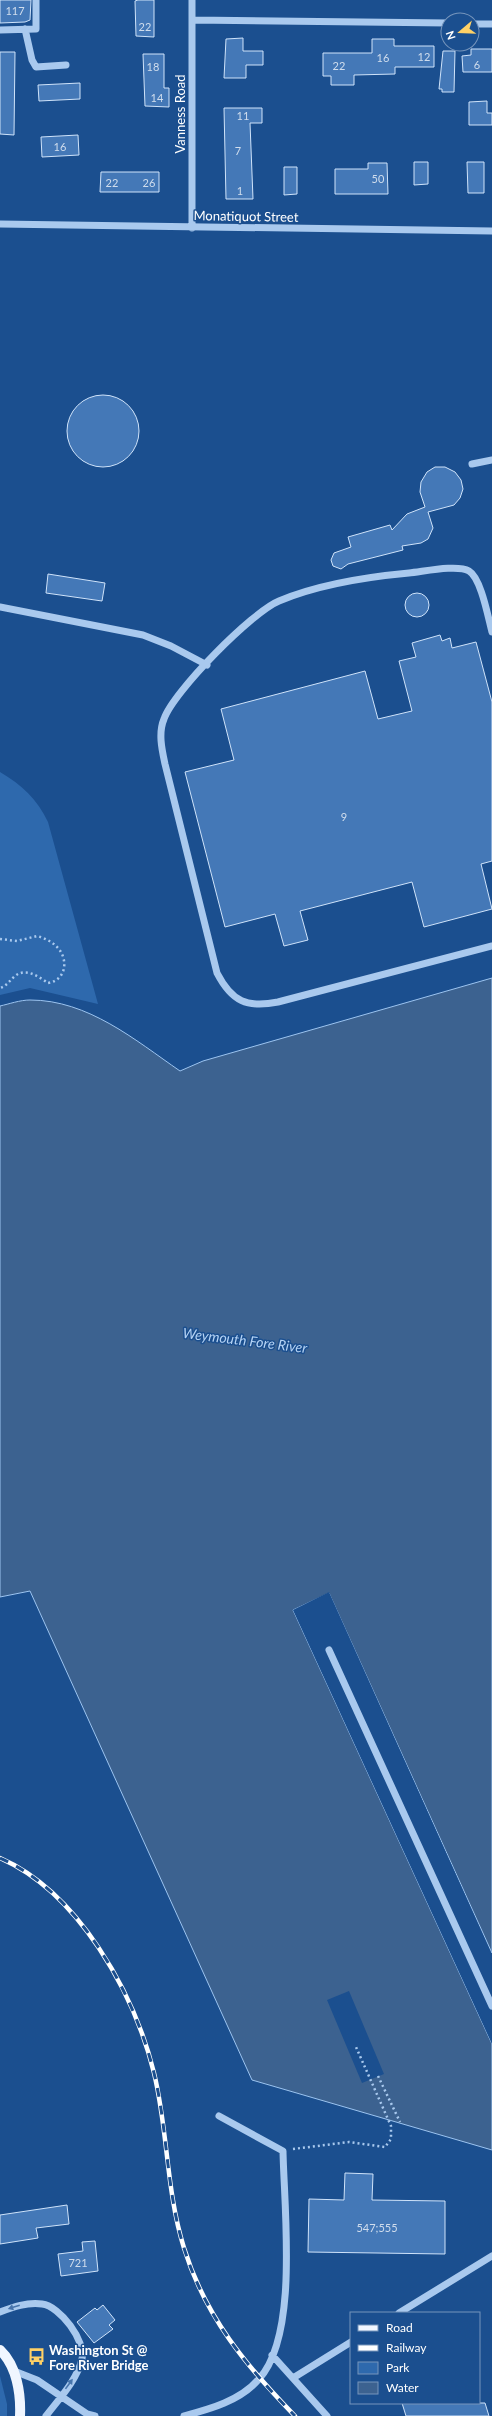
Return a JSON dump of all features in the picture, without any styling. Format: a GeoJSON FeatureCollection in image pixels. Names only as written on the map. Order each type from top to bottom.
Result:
{"type":"FeatureCollection","features":[{"type":"Feature","properties":{"kind":"main road"},"geometry":{"type":"LineString","coordinates":[[1,2350],[14,2371],[21,2402],[20,2416]]}},
{"type":"Feature","properties":{"kind":"street"},"geometry":{"type":"LineString","coordinates":[[0,30],[36,29],[36,0]]}},
{"type":"Feature","properties":{"kind":"street","name":"Vanness Road"},"geometry":{"type":"LineString","coordinates":[[192,0],[192,228]]}},
{"type":"Feature","properties":{"kind":"street"},"geometry":{"type":"LineString","coordinates":[[193,20],[440,23]]}},
{"type":"Feature","properties":{"kind":"street"},"geometry":{"type":"LineString","coordinates":[[480,24],[492,24]]}},
{"type":"Feature","properties":{"kind":"street"},"geometry":{"type":"LineString","coordinates":[[24,29],[32,60],[36,67],[66,65]]}},
{"type":"Feature","properties":{"kind":"street","name":"Monatiquot Street"},"geometry":{"type":"LineString","coordinates":[[0,224],[192,228],[492,231]]}},
{"type":"Feature","properties":{"kind":"street"},"geometry":{"type":"LineString","coordinates":[[472,464],[492,460]]}},
{"type":"Feature","properties":{"kind":"street"},"geometry":{"type":"LineString","coordinates":[[492,632],[477,578],[468,570],[453,568],[376,576],[328,586],[278,601],[258,614],[241,629],[173,701],[163,720],[161,741],[165,764],[217,973],[224,987],[234,997],[247,1004],[263,1005],[492,946]]}},
{"type":"Feature","properties":{"kind":"street"},"geometry":{"type":"LineString","coordinates":[[0,607],[143,635],[172,646],[207,664]]}},
{"type":"Feature","properties":{"kind":"street"},"geometry":{"type":"LineString","coordinates":[[329,1650],[492,2006]]}},
{"type":"Feature","properties":{"kind":"street"},"geometry":{"type":"LineString","coordinates":[[184,2416],[227,2402],[259,2379],[278,2343],[287,2290],[283,2151],[219,2116]]}},
{"type":"Feature","properties":{"kind":"street"},"geometry":{"type":"LineString","coordinates":[[400,2312],[492,2256]]}},
{"type":"Feature","properties":{"kind":"street"},"geometry":{"type":"LineString","coordinates":[[0,2312],[17,2306],[43,2304],[53,2308],[77,2335],[82,2347],[82,2359],[76,2376],[46,2416]]}},
{"type":"Feature","properties":{"kind":"street"},"geometry":{"type":"LineString","coordinates":[[293,2378],[350,2343]]}},
{"type":"Feature","properties":{"kind":"street"},"geometry":{"type":"LineString","coordinates":[[272,2355],[327,2416]]}},
{"type":"Feature","properties":{"kind":"street"},"geometry":{"type":"LineString","coordinates":[[14,2371],[37,2380],[86,2414],[95,2416]]}},
{"type":"Feature","properties":{"kind":"path"},"geometry":{"type":"LineString","coordinates":[[0,939],[17,940],[37,936],[46,939],[62,952],[65,962],[61,977],[54,982],[48,983],[32,973],[23,973],[16,974],[0,988]]}},
{"type":"Feature","properties":{"kind":"path"},"geometry":{"type":"LineString","coordinates":[[283,2151],[349,2142],[385,2147],[391,2139],[391,2126],[356,2047]]}},
{"type":"Feature","properties":{"kind":"path"},"geometry":{"type":"LineString","coordinates":[[378,2076],[400,2122]]}},
{"type":"Feature","properties":{"kind":"green space"},"geometry":{"type":"Polygon","coordinates":[[[0,772],[28,793],[39,806],[48,822],[98,1004],[30,988],[0,995],[0,772]]]}},
{"type":"Feature","properties":{"kind":"green space"},"geometry":{"type":"Polygon","coordinates":[[[0,2376],[7,2404],[7,2416],[0,2416],[0,2376]]]}},
{"type":"Feature","properties":{"kind":"water","name":"Weymouth Fore River"},"geometry":{"type":"Polygon","coordinates":[[[492,978],[492,1953],[329,1593],[293,1610],[492,2044],[492,2150],[252,2080],[30,1591],[0,1597],[0,1006],[18,1001],[30,1000],[51,1002],[72,1007],[91,1014],[110,1024],[180,1071],[203,1061],[492,978]]]}},
{"type":"Feature","properties":{"kind":"pier"},"geometry":{"type":"Polygon","coordinates":[[[329,1592],[492,1955],[328,1595],[296,1611],[492,2039],[492,2044],[293,1610],[329,1592]]]}},
{"type":"Feature","properties":{"kind":"pier"},"geometry":{"type":"Polygon","coordinates":[[[349,1991],[384,2074],[362,2083],[327,2000],[349,1991]]]}},
{"type":"Feature","properties":{"kind":"building"},"geometry":{"type":"Polygon","coordinates":[[[0,0],[31,0],[30,20],[25,22],[0,23],[0,0]]]}},
{"type":"Feature","properties":{"kind":"building"},"geometry":{"type":"Polygon","coordinates":[[[154,0],[154,37],[136,36],[135,1],[154,0]]]}},
{"type":"Feature","properties":{"kind":"building"},"geometry":{"type":"Polygon","coordinates":[[[243,38],[243,51],[263,51],[263,65],[246,65],[246,78],[224,78],[226,39],[243,38]]]}},
{"type":"Feature","properties":{"kind":"building"},"geometry":{"type":"Polygon","coordinates":[[[372,39],[394,39],[394,46],[434,46],[434,67],[395,67],[395,74],[354,75],[354,85],[331,85],[331,76],[323,76],[323,53],[372,53],[372,39]]]}},
{"type":"Feature","properties":{"kind":"building"},"geometry":{"type":"Polygon","coordinates":[[[480,49],[492,49],[492,72],[463,72],[462,56],[471,55],[471,52],[480,52],[480,49]]]}},
{"type":"Feature","properties":{"kind":"building"},"geometry":{"type":"Polygon","coordinates":[[[0,52],[15,52],[14,135],[0,134],[0,52]]]}},
{"type":"Feature","properties":{"kind":"building"},"geometry":{"type":"Polygon","coordinates":[[[443,52],[455,52],[454,92],[442,92],[442,89],[439,89],[443,52]]]}},
{"type":"Feature","properties":{"kind":"building"},"geometry":{"type":"Polygon","coordinates":[[[143,54],[164,54],[164,88],[169,88],[169,107],[145,106],[143,54]]]}},
{"type":"Feature","properties":{"kind":"building"},"geometry":{"type":"Polygon","coordinates":[[[80,83],[80,99],[39,101],[38,85],[80,83]]]}},
{"type":"Feature","properties":{"kind":"building"},"geometry":{"type":"Polygon","coordinates":[[[487,101],[487,113],[492,113],[492,125],[469,125],[469,102],[487,101]]]}},
{"type":"Feature","properties":{"kind":"building"},"geometry":{"type":"Polygon","coordinates":[[[224,108],[262,108],[262,123],[250,123],[253,199],[226,199],[224,108]]]}},
{"type":"Feature","properties":{"kind":"building"},"geometry":{"type":"Polygon","coordinates":[[[78,135],[79,155],[42,157],[41,137],[78,135]]]}},
{"type":"Feature","properties":{"kind":"building"},"geometry":{"type":"Polygon","coordinates":[[[414,162],[428,162],[428,184],[414,185],[414,162]]]}},
{"type":"Feature","properties":{"kind":"building"},"geometry":{"type":"Polygon","coordinates":[[[467,162],[484,162],[484,193],[468,193],[467,162]]]}},
{"type":"Feature","properties":{"kind":"building"},"geometry":{"type":"Polygon","coordinates":[[[368,163],[387,163],[388,194],[335,194],[335,169],[368,169],[368,163]]]}},
{"type":"Feature","properties":{"kind":"building"},"geometry":{"type":"Polygon","coordinates":[[[284,167],[297,167],[297,194],[284,195],[284,167]]]}},
{"type":"Feature","properties":{"kind":"building"},"geometry":{"type":"Polygon","coordinates":[[[101,172],[159,172],[159,192],[100,192],[101,172]]]}},
{"type":"Feature","properties":{"kind":"building"},"geometry":{"type":"Polygon","coordinates":[[[103,395],[123,401],[133,411],[139,431],[133,451],[123,461],[103,467],[83,461],[73,451],[67,431],[73,411],[83,401],[103,395]]]}},
{"type":"Feature","properties":{"kind":"building"},"geometry":{"type":"Polygon","coordinates":[[[435,467],[445,467],[455,472],[461,480],[463,489],[460,498],[454,505],[428,512],[433,528],[428,539],[421,543],[402,546],[403,550],[348,564],[341,569],[333,566],[331,560],[334,553],[351,547],[348,537],[390,525],[392,530],[407,514],[425,507],[420,492],[421,482],[427,472],[435,467]]]}},
{"type":"Feature","properties":{"kind":"building"},"geometry":{"type":"Polygon","coordinates":[[[48,574],[105,583],[102,601],[46,593],[48,574]]]}},
{"type":"Feature","properties":{"kind":"building"},"geometry":{"type":"Polygon","coordinates":[[[417,593],[422,594],[428,600],[428,610],[422,616],[417,617],[412,616],[406,610],[405,605],[406,600],[412,594],[417,593]]]}},
{"type":"Feature","properties":{"kind":"building"},"geometry":{"type":"Polygon","coordinates":[[[440,635],[442,641],[450,638],[452,648],[476,642],[492,702],[492,861],[481,864],[492,909],[424,927],[412,882],[300,911],[308,940],[284,946],[275,914],[225,927],[185,772],[234,760],[221,709],[365,671],[378,719],[412,711],[399,661],[416,657],[412,643],[440,635]]]}},
{"type":"Feature","properties":{"kind":"building"},"geometry":{"type":"Polygon","coordinates":[[[345,2173],[373,2174],[372,2200],[445,2201],[445,2254],[308,2252],[309,2199],[344,2200],[345,2173]]]}},
{"type":"Feature","properties":{"kind":"building"},"geometry":{"type":"Polygon","coordinates":[[[67,2205],[69,2224],[36,2228],[38,2238],[0,2244],[0,2215],[67,2205]]]}},
{"type":"Feature","properties":{"kind":"building"},"geometry":{"type":"Polygon","coordinates":[[[95,2241],[98,2271],[61,2276],[58,2254],[83,2251],[82,2242],[95,2241]]]}},
{"type":"Feature","properties":{"kind":"building"},"geometry":{"type":"Polygon","coordinates":[[[103,2305],[115,2320],[109,2325],[113,2329],[94,2343],[77,2322],[95,2308],[97,2310],[103,2305]]]}},
{"type":"Feature","properties":{"kind":"building"},"geometry":{"type":"Polygon","coordinates":[[[485,2403],[489,2416],[406,2416],[402,2404],[485,2403]]]}},
{"type":"Feature","properties":{"kind":"railway"},"geometry":{"type":"LineString","coordinates":[[0,1858],[28,1874],[54,1895],[78,1920],[99,1948],[117,1978],[145,2042],[154,2073],[159,2095],[170,2183],[178,2226],[193,2273],[203,2296],[229,2339],[260,2378],[295,2416]]}},
{"type":"Feature","properties":{"kind":"place","name":"Washington St @ Fore River Bridge"},"geometry":{"type":"Point","coordinates":[36,2357]}}]}
